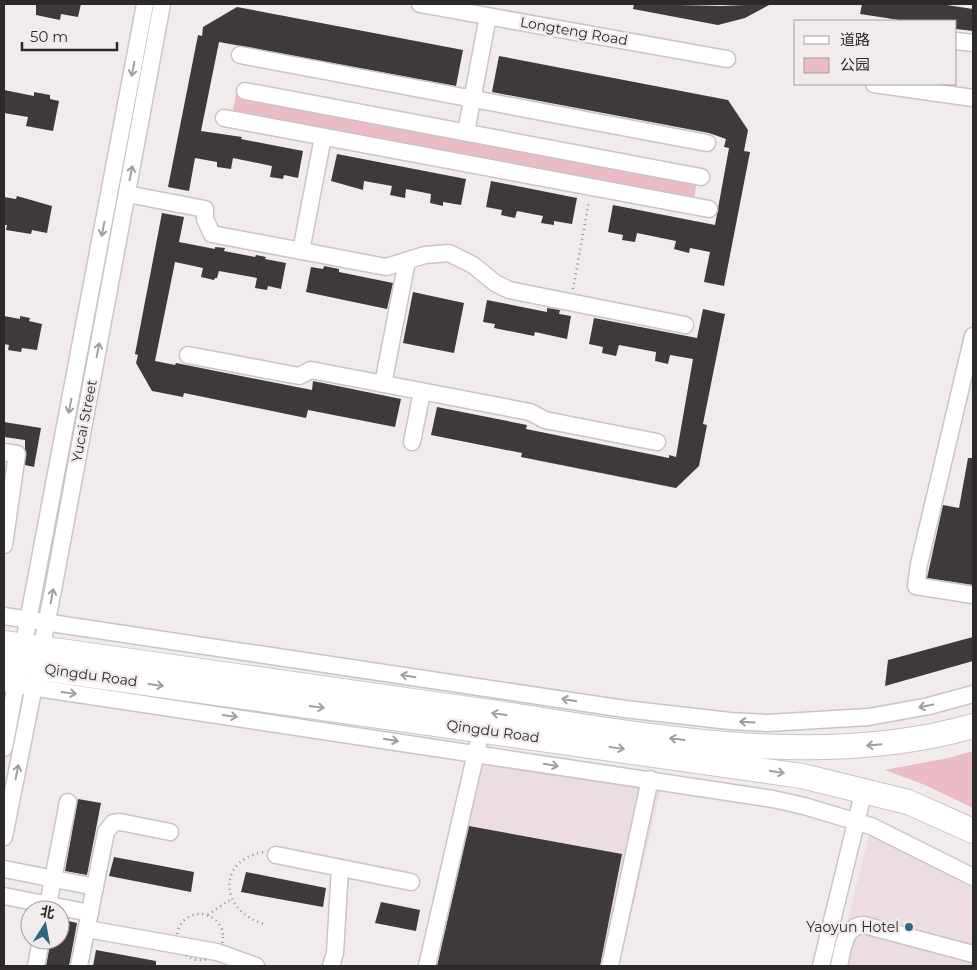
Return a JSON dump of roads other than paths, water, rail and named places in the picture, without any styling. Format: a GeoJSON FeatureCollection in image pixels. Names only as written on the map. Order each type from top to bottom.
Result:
{"type":"FeatureCollection","features":[{"type":"Feature","properties":{"kind":"highway","name":"Qingdu Road"},"geometry":{"type":"LineString","coordinates":[[20,665],[682,740],[809,748],[861,746],[906,742],[973,726]]}},
{"type":"Feature","properties":{"kind":"highway","name":"Qingdu Road"},"geometry":{"type":"LineString","coordinates":[[20,665],[760,769],[864,790],[908,802],[973,831]]}},
{"type":"Feature","properties":{"kind":"street","name":"Yucai Street"},"geometry":{"type":"LineString","coordinates":[[4,748],[145,4]]}},
{"type":"Feature","properties":{"kind":"street","name":"Yucai Street"},"geometry":{"type":"LineString","coordinates":[[4,837],[20,665],[46,622],[162,4]]}},
{"type":"Feature","properties":{"kind":"street","name":"Longteng Road"},"geometry":{"type":"LineString","coordinates":[[420,4],[485,12],[727,59]]}},
{"type":"Feature","properties":{"kind":"street"},"geometry":{"type":"LineString","coordinates":[[466,132],[473,99],[485,12]]}},
{"type":"Feature","properties":{"kind":"street"},"geometry":{"type":"LineString","coordinates":[[957,41],[973,43]]}},
{"type":"Feature","properties":{"kind":"street"},"geometry":{"type":"LineString","coordinates":[[240,55],[707,143]]}},
{"type":"Feature","properties":{"kind":"street"},"geometry":{"type":"LineString","coordinates":[[881,85],[973,98]]}},
{"type":"Feature","properties":{"kind":"street"},"geometry":{"type":"LineString","coordinates":[[245,90],[701,177]]}},
{"type":"Feature","properties":{"kind":"street"},"geometry":{"type":"LineString","coordinates":[[224,118],[709,209]]}},
{"type":"Feature","properties":{"kind":"street"},"geometry":{"type":"LineString","coordinates":[[301,251],[323,137]]}},
{"type":"Feature","properties":{"kind":"street"},"geometry":{"type":"LineString","coordinates":[[127,194],[205,209],[205,219],[212,234],[386,267],[438,253],[449,253],[473,265],[495,283],[509,290],[685,324]]}},
{"type":"Feature","properties":{"kind":"street"},"geometry":{"type":"LineString","coordinates":[[384,384],[407,261]]}},
{"type":"Feature","properties":{"kind":"street"},"geometry":{"type":"LineString","coordinates":[[973,336],[919,564],[916,586],[973,595]]}},
{"type":"Feature","properties":{"kind":"street"},"geometry":{"type":"LineString","coordinates":[[188,355],[299,376],[311,370],[530,412],[545,420],[657,442]]}},
{"type":"Feature","properties":{"kind":"street"},"geometry":{"type":"LineString","coordinates":[[412,442],[422,392]]}},
{"type":"Feature","properties":{"kind":"street"},"geometry":{"type":"LineString","coordinates":[[4,452],[17,454],[4,545]]}},
{"type":"Feature","properties":{"kind":"street"},"geometry":{"type":"LineString","coordinates":[[4,616],[625,709],[730,721],[767,723],[869,717],[929,706],[973,694]]}},
{"type":"Feature","properties":{"kind":"street"},"geometry":{"type":"LineString","coordinates":[[20,665],[476,753],[650,779],[804,806],[889,833],[973,877]]}},
{"type":"Feature","properties":{"kind":"street"},"geometry":{"type":"LineString","coordinates":[[427,966],[481,729]]}},
{"type":"Feature","properties":{"kind":"street"},"geometry":{"type":"LineString","coordinates":[[610,966],[650,779]]}},
{"type":"Feature","properties":{"kind":"street"},"geometry":{"type":"LineString","coordinates":[[821,966],[864,790]]}},
{"type":"Feature","properties":{"kind":"street"},"geometry":{"type":"LineString","coordinates":[[49,900],[68,802]]}},
{"type":"Feature","properties":{"kind":"street"},"geometry":{"type":"LineString","coordinates":[[79,966],[106,832],[113,823],[120,822],[170,832]]}},
{"type":"Feature","properties":{"kind":"street"},"geometry":{"type":"LineString","coordinates":[[276,855],[411,882]]}},
{"type":"Feature","properties":{"kind":"street"},"geometry":{"type":"LineString","coordinates":[[331,966],[335,953],[340,868]]}},
{"type":"Feature","properties":{"kind":"street"},"geometry":{"type":"LineString","coordinates":[[4,869],[95,887]]}},
{"type":"Feature","properties":{"kind":"street"},"geometry":{"type":"LineString","coordinates":[[4,896],[20,900]]}},
{"type":"Feature","properties":{"kind":"street"},"geometry":{"type":"LineString","coordinates":[[70,915],[88,921],[217,952],[256,966]]}},
{"type":"Feature","properties":{"kind":"street"},"geometry":{"type":"LineString","coordinates":[[839,966],[847,934],[857,926],[864,925],[973,954]]}},
{"type":"Feature","properties":{"kind":"street"},"geometry":{"type":"LineString","coordinates":[[36,966],[39,950]]}},
{"type":"Feature","properties":{"kind":"place","name":"Yaoyun Hotel"},"geometry":{"type":"Point","coordinates":[909,927]}}]}
